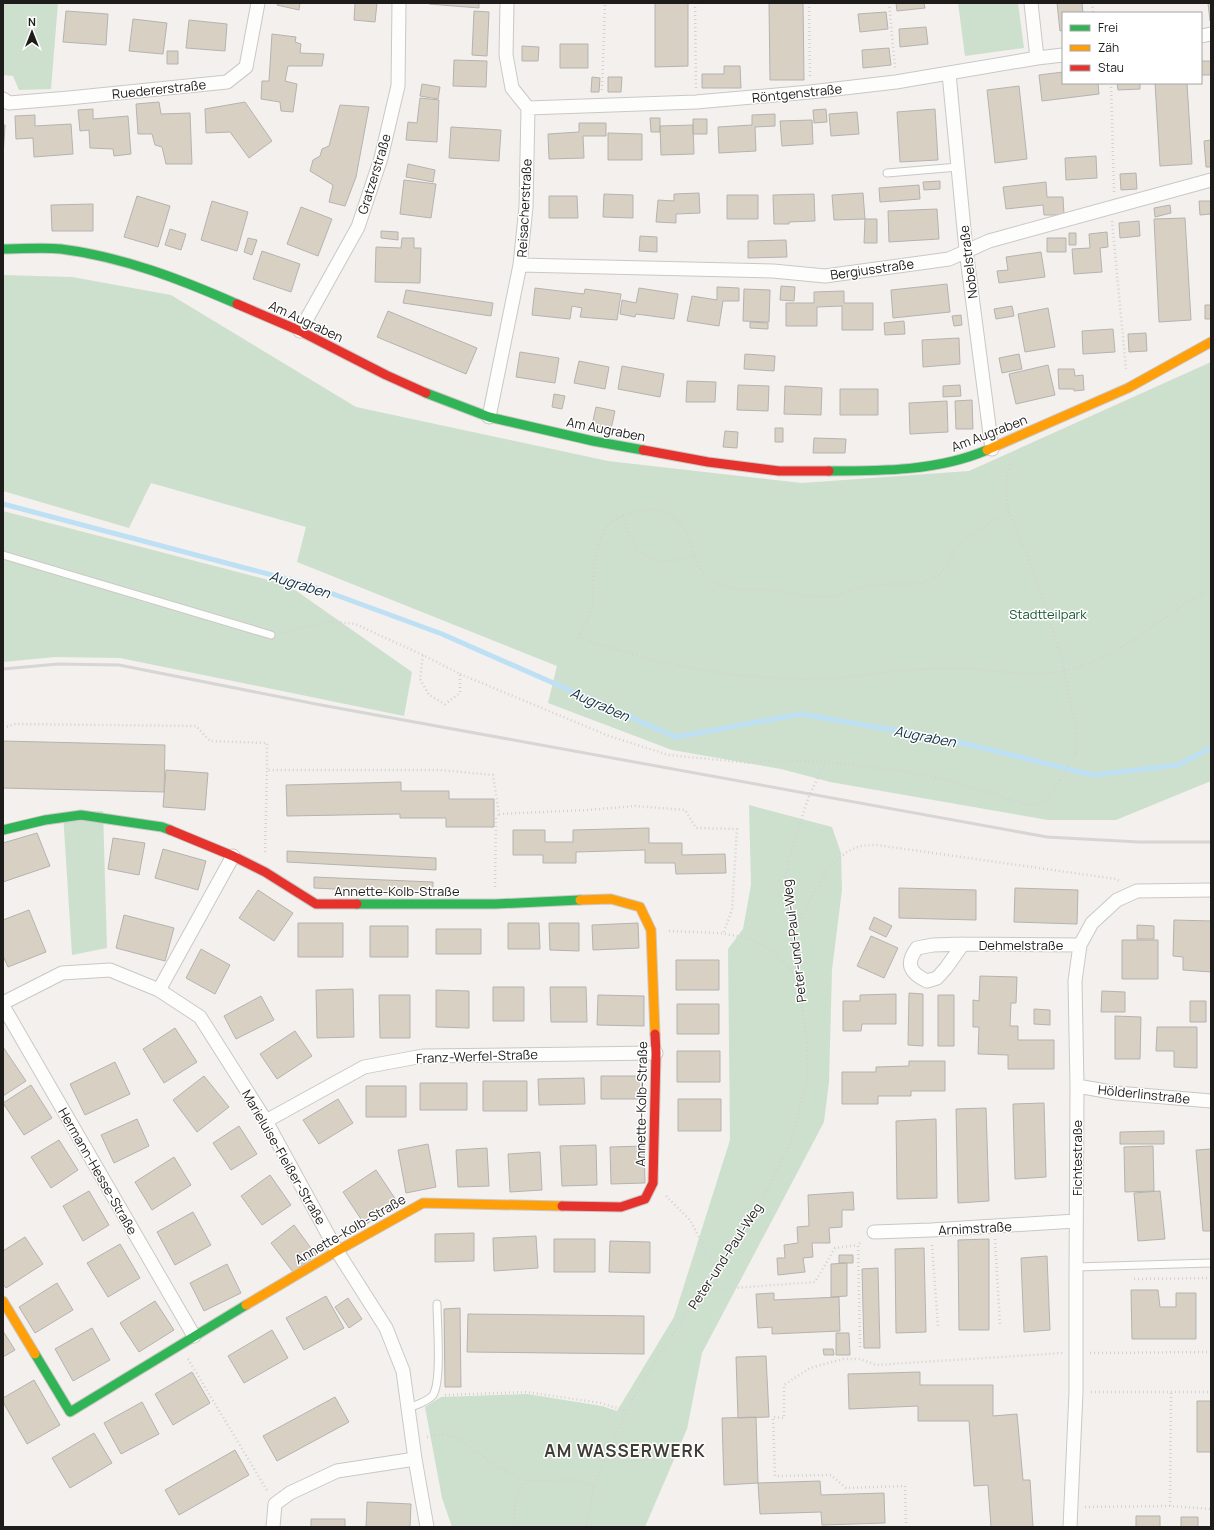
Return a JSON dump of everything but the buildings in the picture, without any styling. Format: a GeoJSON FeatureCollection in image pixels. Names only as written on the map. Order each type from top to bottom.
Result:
{"type":"FeatureCollection","features":[{"type":"Feature","properties":{"kind":"street","name":"Ruedererstraße"},"geometry":{"type":"LineString","coordinates":[[3,99],[9,103],[227,82],[246,67],[258,3]]}},
{"type":"Feature","properties":{"kind":"street","name":"Gratzerstraße"},"geometry":{"type":"LineString","coordinates":[[300,331],[358,227],[380,158],[398,86],[399,3]]}},
{"type":"Feature","properties":{"kind":"street"},"geometry":{"type":"LineString","coordinates":[[507,3],[506,55],[512,88],[528,108]]}},
{"type":"Feature","properties":{"kind":"street"},"geometry":{"type":"LineString","coordinates":[[1031,3],[1037,58]]}},
{"type":"Feature","properties":{"kind":"street","name":"Röntgenstraße"},"geometry":{"type":"LineString","coordinates":[[528,108],[696,102],[810,92],[896,82],[1062,55]]}},
{"type":"Feature","properties":{"kind":"street","name":"Nobelstraße"},"geometry":{"type":"LineString","coordinates":[[949,74],[966,250],[992,449]]}},
{"type":"Feature","properties":{"kind":"street","name":"Reisacherstraße"},"geometry":{"type":"LineString","coordinates":[[489,416],[520,265],[526,207],[528,108]]}},
{"type":"Feature","properties":{"kind":"street","name":"Bergiusstraße"},"geometry":{"type":"LineString","coordinates":[[520,265],[773,271],[824,276],[949,259],[988,240],[1211,180]]}},
{"type":"Feature","properties":{"kind":"street","name":"Am Augraben"},"geometry":{"type":"LineString","coordinates":[[3,249],[60,249],[116,259],[184,281],[300,331],[419,390],[489,416],[593,441],[708,462],[779,471],[866,471],[940,465],[971,457],[1128,388],[1211,342]]}},
{"type":"Feature","properties":{"kind":"street","name":"Annette-Kolb-Straße"},"geometry":{"type":"LineString","coordinates":[[3,830],[45,820],[81,815],[162,827],[233,856],[265,872],[316,904],[495,904],[611,898],[640,907],[651,930],[656,1052],[653,1183],[645,1199],[621,1207],[423,1203],[337,1250],[70,1412],[3,1301]]}},
{"type":"Feature","properties":{"kind":"street"},"geometry":{"type":"LineString","coordinates":[[159,990],[233,856]]}},
{"type":"Feature","properties":{"kind":"street","name":"Fichtestraße"},"geometry":{"type":"LineString","coordinates":[[1070,1527],[1076,1392],[1078,1086],[1075,982],[1080,945],[1092,922],[1117,900],[1137,891],[1211,890]]}},
{"type":"Feature","properties":{"kind":"street","name":"Dehmelstraße"},"geometry":{"type":"LineString","coordinates":[[963,944],[1080,945]]}},
{"type":"Feature","properties":{"kind":"street","name":"Marieluise-Fleißer-Straße"},"geometry":{"type":"LineString","coordinates":[[3,1003],[62,973],[110,970],[159,990],[200,1017],[266,1121],[337,1250],[386,1328],[403,1371],[415,1459],[427,1527]]}},
{"type":"Feature","properties":{"kind":"street","name":"Hermann-Hesse-Straße"},"geometry":{"type":"LineString","coordinates":[[3,1006],[194,1336]]}},
{"type":"Feature","properties":{"kind":"street","name":"Franz-Werfel-Straße"},"geometry":{"type":"LineString","coordinates":[[266,1121],[364,1067],[423,1056],[656,1052]]}},
{"type":"Feature","properties":{"kind":"street","name":"Hölderlinstraße"},"geometry":{"type":"LineString","coordinates":[[1078,1086],[1117,1093],[1211,1101]]}},
{"type":"Feature","properties":{"kind":"street","name":"Arnimstraße"},"geometry":{"type":"LineString","coordinates":[[874,1232],[994,1227],[1076,1221]]}},
{"type":"Feature","properties":{"kind":"street"},"geometry":{"type":"LineString","coordinates":[[273,1527],[275,1504],[290,1493],[337,1471],[415,1459]]}},
{"type":"Feature","properties":{"kind":"lane"},"geometry":{"type":"LineString","coordinates":[[887,172],[958,167]]}},
{"type":"Feature","properties":{"kind":"lane"},"geometry":{"type":"LineString","coordinates":[[3,555],[272,635]]}},
{"type":"Feature","properties":{"kind":"lane"},"geometry":{"type":"LineString","coordinates":[[1076,1267],[1211,1263]]}},
{"type":"Feature","properties":{"kind":"lane"},"geometry":{"type":"LineString","coordinates":[[409,1408],[428,1400],[433,1395],[438,1377],[437,1304]]}},
{"type":"Feature","properties":{"kind":"path"},"geometry":{"type":"LineString","coordinates":[[601,106],[605,3]]}},
{"type":"Feature","properties":{"kind":"path"},"geometry":{"type":"LineString","coordinates":[[695,3],[696,102]]}},
{"type":"Feature","properties":{"kind":"path"},"geometry":{"type":"LineString","coordinates":[[809,3],[810,92]]}},
{"type":"Feature","properties":{"kind":"path"},"geometry":{"type":"LineString","coordinates":[[889,3],[896,82]]}},
{"type":"Feature","properties":{"kind":"path"},"geometry":{"type":"LineString","coordinates":[[1111,84],[1115,206],[1112,221],[1128,388]]}},
{"type":"Feature","properties":{"kind":"path"},"geometry":{"type":"LineString","coordinates":[[272,635],[332,621],[355,624],[423,655],[460,674],[609,736],[669,755],[750,763],[776,760],[826,762],[911,772],[955,782],[1028,805],[1038,805],[1047,799],[1054,790],[1076,751],[1077,734],[1064,670],[1042,597],[1009,512],[1006,494],[1006,478],[1014,454],[1012,440]]}},
{"type":"Feature","properties":{"kind":"path"},"geometry":{"type":"LineString","coordinates":[[1009,512],[978,531],[961,544],[955,551],[947,566],[934,578],[910,583],[863,587],[834,596],[805,597],[775,590],[728,588],[716,583],[706,576],[699,567],[688,536],[682,526],[675,519],[658,510],[636,511],[623,516],[608,526],[602,536],[598,546],[593,583],[592,609],[579,636],[609,648],[643,657],[723,674],[796,678],[833,678],[892,671],[929,669],[972,669],[1028,674],[1050,673],[1089,663],[1112,654],[1133,641],[1178,608],[1211,590]]}},
{"type":"Feature","properties":{"kind":"path"},"geometry":{"type":"LineString","coordinates":[[623,516],[636,547],[645,555],[656,559],[676,560],[695,556]]}},
{"type":"Feature","properties":{"kind":"path"},"geometry":{"type":"LineString","coordinates":[[423,655],[420,679],[429,695],[445,704],[460,693],[460,674]]}},
{"type":"Feature","properties":{"kind":"path"},"geometry":{"type":"LineString","coordinates":[[3,728],[15,724],[196,726],[210,741],[267,743],[265,872]]}},
{"type":"Feature","properties":{"kind":"path","name":"Peter-und-Paul-Weg"},"geometry":{"type":"LineString","coordinates":[[586,1526],[594,1486],[626,1411],[657,1358],[755,1214],[791,1142],[808,1075],[806,1033],[796,974],[793,936],[787,904],[785,881],[788,861],[809,796],[826,762]]}},
{"type":"Feature","properties":{"kind":"path"},"geometry":{"type":"LineString","coordinates":[[267,770],[440,770],[493,775],[499,814],[496,818],[495,904]]}},
{"type":"Feature","properties":{"kind":"path"},"geometry":{"type":"LineString","coordinates":[[499,814],[635,806],[684,810],[696,828],[737,829],[732,910],[723,934]]}},
{"type":"Feature","properties":{"kind":"path"},"geometry":{"type":"LineString","coordinates":[[793,936],[817,888],[827,872],[845,853],[864,845],[876,845],[1116,879],[1137,891]]}},
{"type":"Feature","properties":{"kind":"path"},"geometry":{"type":"LineString","coordinates":[[651,930],[723,934],[744,938],[762,944],[796,974]]}},
{"type":"Feature","properties":{"kind":"path"},"geometry":{"type":"LineString","coordinates":[[653,1183],[690,1220],[716,1271]]}},
{"type":"Feature","properties":{"kind":"path"},"geometry":{"type":"LineString","coordinates":[[994,1227],[1000,1325]]}},
{"type":"Feature","properties":{"kind":"path"},"geometry":{"type":"LineString","coordinates":[[931,1230],[938,1326]]}},
{"type":"Feature","properties":{"kind":"path"},"geometry":{"type":"LineString","coordinates":[[702,1292],[815,1282],[835,1248],[858,1245],[874,1232]]}},
{"type":"Feature","properties":{"kind":"path"},"geometry":{"type":"LineString","coordinates":[[858,1245],[860,1347]]}},
{"type":"Feature","properties":{"kind":"path"},"geometry":{"type":"LineString","coordinates":[[1131,1279],[1211,1278]]}},
{"type":"Feature","properties":{"kind":"path"},"geometry":{"type":"LineString","coordinates":[[180,1344],[275,1504]]}},
{"type":"Feature","properties":{"kind":"path"},"geometry":{"type":"LineString","coordinates":[[906,1527],[905,1486],[846,1488],[831,1475],[775,1476],[774,1417],[784,1418],[784,1385],[810,1368],[843,1359],[860,1359],[876,1365],[1076,1353],[1211,1352]]}},
{"type":"Feature","properties":{"kind":"path"},"geometry":{"type":"LineString","coordinates":[[433,1395],[526,1392],[601,1403],[626,1411]]}},
{"type":"Feature","properties":{"kind":"path"},"geometry":{"type":"LineString","coordinates":[[1076,1392],[1211,1392]]}},
{"type":"Feature","properties":{"kind":"path"},"geometry":{"type":"LineString","coordinates":[[1170,1506],[1171,1392]]}},
{"type":"Feature","properties":{"kind":"path"},"geometry":{"type":"LineString","coordinates":[[413,1440],[443,1434],[459,1439],[494,1464],[524,1481],[574,1480],[594,1486]]}},
{"type":"Feature","properties":{"kind":"path"},"geometry":{"type":"LineString","coordinates":[[514,1527],[515,1500],[524,1481]]}},
{"type":"Feature","properties":{"kind":"path"},"geometry":{"type":"LineString","coordinates":[[1071,1507],[1170,1506],[1211,1509]]}},
{"type":"Feature","properties":{"kind":"path"},"geometry":{"type":"LineString","coordinates":[[586,1526],[592,1527]]}},
{"type":"Feature","properties":{"kind":"green space"},"geometry":{"type":"Polygon","coordinates":[[[3,3],[58,3],[51,89],[19,90],[13,76],[3,75],[3,3]]]}},
{"type":"Feature","properties":{"kind":"green space"},"geometry":{"type":"Polygon","coordinates":[[[958,3],[1018,3],[1024,48],[965,56],[958,3]]]}},
{"type":"Feature","properties":{"kind":"green space","name":"Stadtteilpark"},"geometry":{"type":"Polygon","coordinates":[[[3,275],[72,277],[171,295],[356,407],[608,461],[802,483],[969,471],[1211,362],[1211,781],[1116,820],[1048,820],[830,782],[781,769],[672,750],[548,703],[557,666],[297,562],[306,527],[151,483],[129,528],[3,491],[3,275]]]}},
{"type":"Feature","properties":{"kind":"green space"},"geometry":{"type":"Polygon","coordinates":[[[3,511],[288,585],[412,672],[404,716],[120,658],[55,657],[3,662],[3,511]]]}},
{"type":"Feature","properties":{"kind":"green space"},"geometry":{"type":"Polygon","coordinates":[[[749,805],[832,827],[841,853],[842,890],[832,970],[829,1082],[824,1122],[702,1353],[687,1429],[645,1527],[452,1527],[442,1498],[425,1407],[441,1397],[527,1394],[602,1406],[617,1411],[674,1317],[730,1140],[728,949],[743,929],[751,885],[749,805]]]}},
{"type":"Feature","properties":{"kind":"green space"},"geometry":{"type":"Polygon","coordinates":[[[103,811],[107,948],[72,955],[63,813],[103,811]]]}},
{"type":"Feature","properties":{"kind":"waterway","name":"Augraben"},"geometry":{"type":"LineString","coordinates":[[3,504],[306,584],[442,634],[676,737],[801,714],[950,740],[1093,775],[1178,765],[1211,748]]}},
{"type":"Feature","properties":{"kind":"railway"},"geometry":{"type":"LineString","coordinates":[[3,669],[58,664],[119,665],[321,705],[1047,837],[1139,842],[1211,842]]}},
{"type":"Feature","properties":{"kind":"traffic: fast"},"geometry":{"type":"LineString","coordinates":[[3,249],[54,248],[107,257],[151,270],[237,304]]}},
{"type":"Feature","properties":{"kind":"traffic: fast"},"geometry":{"type":"LineString","coordinates":[[426,393],[489,417],[593,441],[643,450]]}},
{"type":"Feature","properties":{"kind":"traffic: fast"},"geometry":{"type":"LineString","coordinates":[[829,471],[869,471],[929,466],[968,457],[987,450]]}},
{"type":"Feature","properties":{"kind":"traffic: fast"},"geometry":{"type":"LineString","coordinates":[[3,830],[45,820],[81,815],[162,827],[170,830]]}},
{"type":"Feature","properties":{"kind":"traffic: fast"},"geometry":{"type":"LineString","coordinates":[[357,904],[495,904],[580,900]]}},
{"type":"Feature","properties":{"kind":"traffic: fast"},"geometry":{"type":"LineString","coordinates":[[35,1354],[70,1412],[246,1305]]}},
{"type":"Feature","properties":{"kind":"traffic: slow"},"geometry":{"type":"LineString","coordinates":[[987,450],[1128,388],[1211,342]]}},
{"type":"Feature","properties":{"kind":"traffic: slow"},"geometry":{"type":"LineString","coordinates":[[580,900],[611,899],[640,907],[651,930],[655,1034]]}},
{"type":"Feature","properties":{"kind":"traffic: slow"},"geometry":{"type":"LineString","coordinates":[[246,1305],[337,1251],[423,1203],[562,1206]]}},
{"type":"Feature","properties":{"kind":"traffic: slow"},"geometry":{"type":"LineString","coordinates":[[3,1301],[35,1354]]}},
{"type":"Feature","properties":{"kind":"traffic: jam"},"geometry":{"type":"LineString","coordinates":[[237,304],[300,331],[386,375],[426,393]]}},
{"type":"Feature","properties":{"kind":"traffic: jam"},"geometry":{"type":"LineString","coordinates":[[643,450],[708,462],[779,471],[829,471]]}},
{"type":"Feature","properties":{"kind":"traffic: jam"},"geometry":{"type":"LineString","coordinates":[[170,830],[233,856],[265,872],[316,904],[357,904]]}},
{"type":"Feature","properties":{"kind":"traffic: jam"},"geometry":{"type":"LineString","coordinates":[[562,1206],[621,1207],[645,1199],[653,1183],[656,1053],[655,1034]]}},
{"type":"Feature","properties":{"kind":"district","name":"AM WASSERWERK"},"geometry":{"type":"Point","coordinates":[625,1450]}}]}
